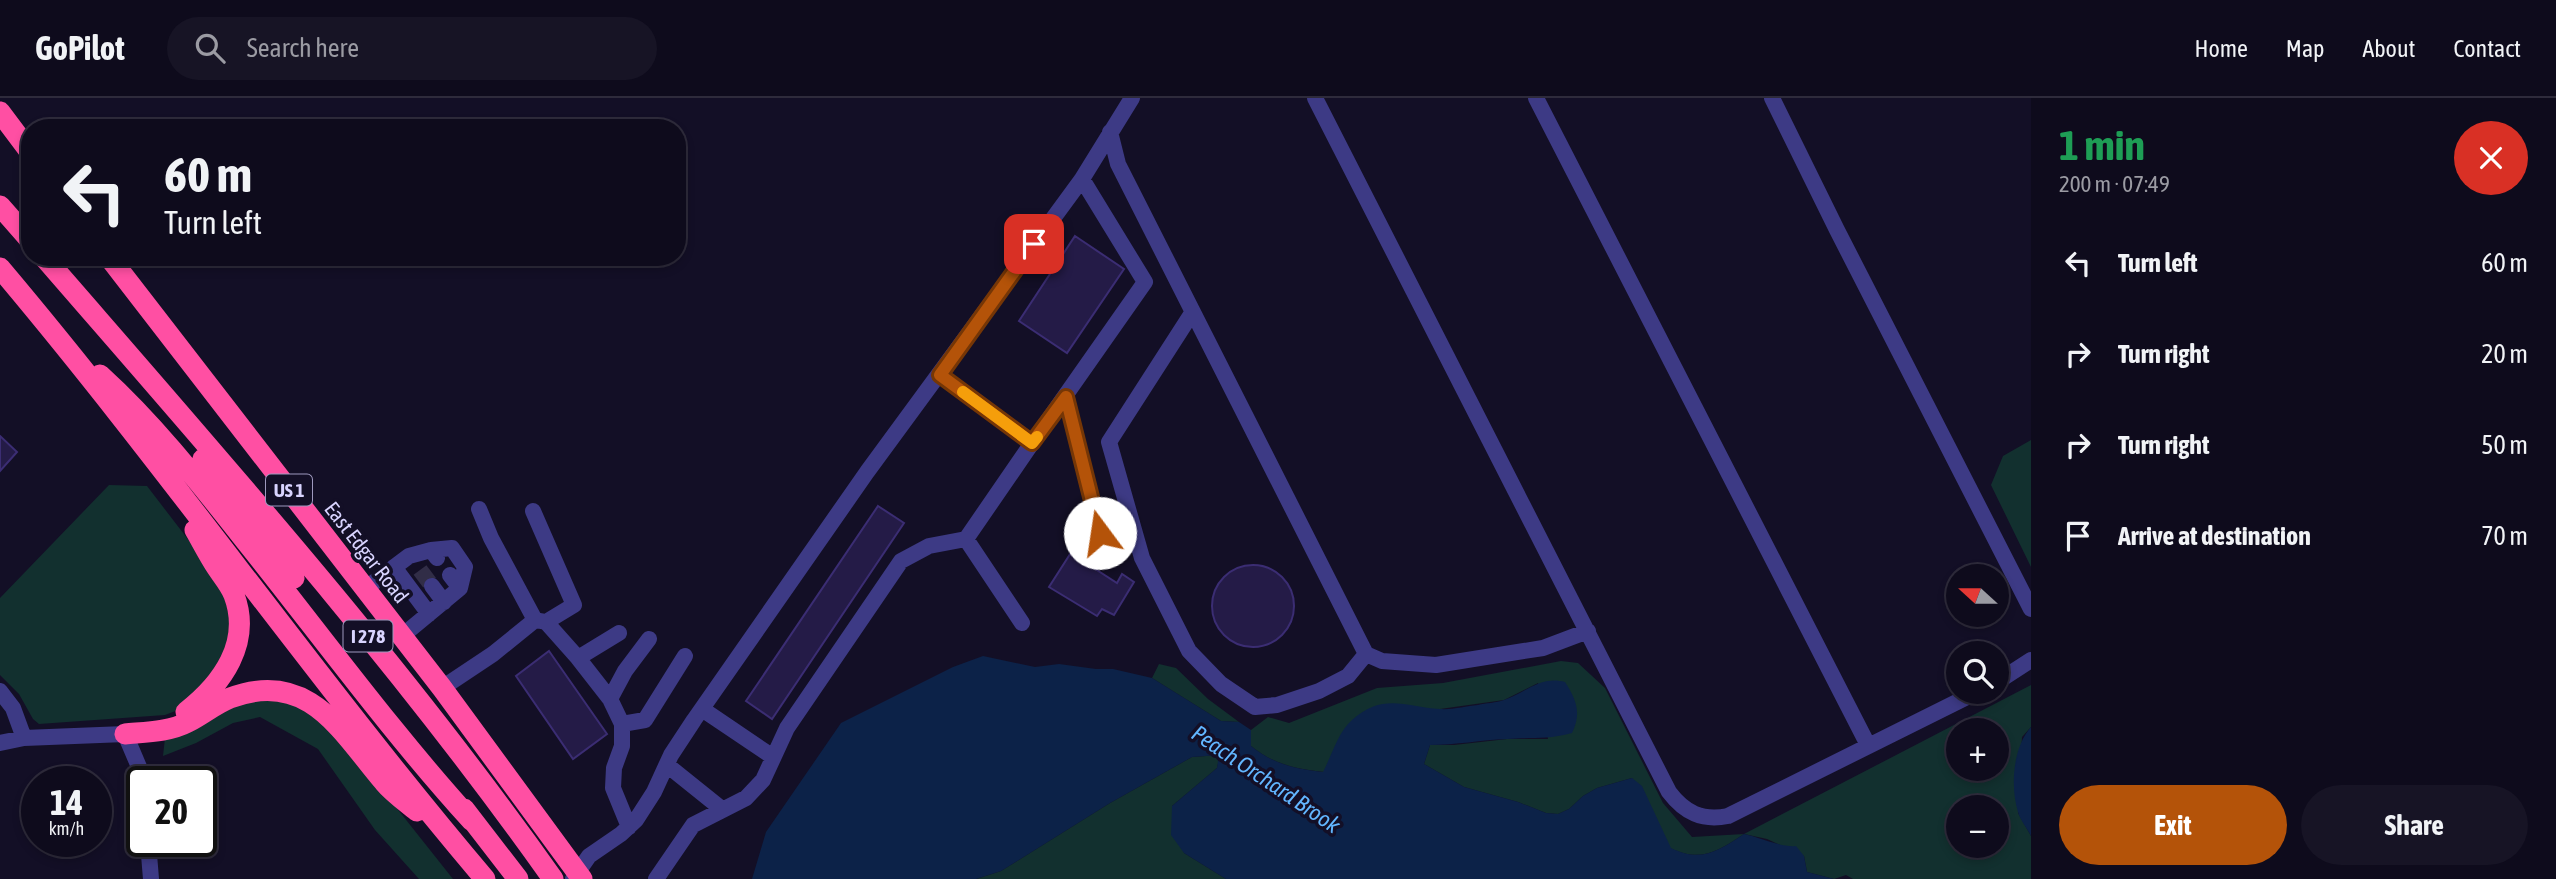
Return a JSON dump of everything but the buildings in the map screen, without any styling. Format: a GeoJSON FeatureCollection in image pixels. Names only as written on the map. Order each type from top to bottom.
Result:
{"type":"FeatureCollection","features":[{"type":"Feature","properties":{"kind":"highway"},"geometry":{"type":"LineString","coordinates":[[9,98],[21,122]]}},
{"type":"Feature","properties":{"kind":"highway"},"geometry":{"type":"LineString","coordinates":[[0,112],[21,140]]}},
{"type":"Feature","properties":{"kind":"highway"},"geometry":{"type":"LineString","coordinates":[[0,206],[21,230]]}},
{"type":"Feature","properties":{"kind":"highway","name":"I 278"},"geometry":{"type":"LineString","coordinates":[[52,266],[171,402],[385,656],[553,879]]}},
{"type":"Feature","properties":{"kind":"highway","name":"East Edgar Road"},"geometry":{"type":"LineString","coordinates":[[116,266],[442,688],[577,877]]}},
{"type":"Feature","properties":{"kind":"highway"},"geometry":{"type":"LineString","coordinates":[[0,268],[161,468],[348,710],[485,879]]}},
{"type":"Feature","properties":{"kind":"highway"},"geometry":{"type":"LineString","coordinates":[[56,335],[137,408],[216,503],[406,745],[518,879]]}},
{"type":"Feature","properties":{"kind":"highway"},"geometry":{"type":"LineString","coordinates":[[171,402],[204,462],[377,686],[472,821]]}},
{"type":"Feature","properties":{"kind":"highway"},"geometry":{"type":"LineString","coordinates":[[125,734],[180,717],[197,704],[224,674],[239,634],[239,613],[234,595],[161,468]]}},
{"type":"Feature","properties":{"kind":"highway"},"geometry":{"type":"LineString","coordinates":[[125,734],[166,729],[186,723],[229,699],[248,693],[272,691],[301,698],[326,713],[387,785],[454,842]]}},
{"type":"Feature","properties":{"kind":"lane"},"geometry":{"type":"LineString","coordinates":[[577,877],[594,851],[629,827],[654,792],[667,765],[702,709],[867,472],[1082,179],[1132,98]]}},
{"type":"Feature","properties":{"kind":"lane"},"geometry":{"type":"LineString","coordinates":[[1315,98],[1669,792],[1679,805],[1695,816],[1713,819],[1728,816],[1953,704]]}},
{"type":"Feature","properties":{"kind":"lane"},"geometry":{"type":"LineString","coordinates":[[1536,98],[1868,746]]}},
{"type":"Feature","properties":{"kind":"lane"},"geometry":{"type":"LineString","coordinates":[[1772,98],[2031,609]]}},
{"type":"Feature","properties":{"kind":"lane"},"geometry":{"type":"LineString","coordinates":[[1110,132],[1118,164],[1366,654],[1382,661],[1436,665],[1543,648],[1588,631]]}},
{"type":"Feature","properties":{"kind":"lane"},"geometry":{"type":"LineString","coordinates":[[656,879],[693,825],[746,798],[763,780],[787,728],[901,561],[929,546],[966,539],[1145,282],[1082,179]]}},
{"type":"Feature","properties":{"kind":"lane"},"geometry":{"type":"LineString","coordinates":[[1192,313],[1109,442],[1142,558],[1163,603],[1189,652],[1222,684],[1255,707],[1277,705],[1319,691],[1348,676],[1366,654]]}},
{"type":"Feature","properties":{"kind":"lane"},"geometry":{"type":"LineString","coordinates":[[940,375],[1032,443]]}},
{"type":"Feature","properties":{"kind":"lane"},"geometry":{"type":"LineString","coordinates":[[1066,397],[1100,533]]}},
{"type":"Feature","properties":{"kind":"lane"},"geometry":{"type":"LineString","coordinates":[[479,509],[491,538],[541,621],[578,659],[610,699],[622,724],[622,746],[614,768],[613,788],[629,827]]}},
{"type":"Feature","properties":{"kind":"lane"},"geometry":{"type":"LineString","coordinates":[[442,688],[541,621],[574,605],[533,511]]}},
{"type":"Feature","properties":{"kind":"lane"},"geometry":{"type":"LineString","coordinates":[[966,539],[1022,623]]}},
{"type":"Feature","properties":{"kind":"lane"},"geometry":{"type":"LineString","coordinates":[[365,589],[409,556],[434,554],[452,548],[465,567],[444,602],[402,636]]}},
{"type":"Feature","properties":{"kind":"lane"},"geometry":{"type":"LineString","coordinates":[[409,556],[420,570]]}},
{"type":"Feature","properties":{"kind":"lane"},"geometry":{"type":"LineString","coordinates":[[394,567],[429,614]]}},
{"type":"Feature","properties":{"kind":"lane"},"geometry":{"type":"LineString","coordinates":[[432,586],[444,602]]}},
{"type":"Feature","properties":{"kind":"lane"},"geometry":{"type":"LineString","coordinates":[[578,659],[618,633]]}},
{"type":"Feature","properties":{"kind":"lane"},"geometry":{"type":"LineString","coordinates":[[610,699],[625,671],[649,639]]}},
{"type":"Feature","properties":{"kind":"lane"},"geometry":{"type":"LineString","coordinates":[[622,724],[645,720],[685,656]]}},
{"type":"Feature","properties":{"kind":"lane"},"geometry":{"type":"LineString","coordinates":[[2009,674],[2031,660]]}},
{"type":"Feature","properties":{"kind":"lane"},"geometry":{"type":"LineString","coordinates":[[0,691],[13,708],[24,738]]}},
{"type":"Feature","properties":{"kind":"lane"},"geometry":{"type":"LineString","coordinates":[[702,709],[773,757]]}},
{"type":"Feature","properties":{"kind":"lane"},"geometry":{"type":"LineString","coordinates":[[0,743],[24,738],[125,734],[139,766]]}},
{"type":"Feature","properties":{"kind":"lane"},"geometry":{"type":"LineString","coordinates":[[667,765],[723,810]]}},
{"type":"Feature","properties":{"kind":"lane"},"geometry":{"type":"LineString","coordinates":[[149,857],[151,879]]}},
{"type":"Feature","properties":{"kind":"green space"},"geometry":{"type":"Polygon","coordinates":[[[2031,440],[2031,567],[1991,485],[2003,456],[2031,440]]]}},
{"type":"Feature","properties":{"kind":"green space"},"geometry":{"type":"Polygon","coordinates":[[[109,485],[147,486],[220,581],[231,624],[221,665],[178,710],[165,715],[39,724],[33,719],[19,694],[0,675],[0,598],[109,485]]]}},
{"type":"Feature","properties":{"kind":"green space"},"geometry":{"type":"Polygon","coordinates":[[[1561,661],[1578,663],[1605,688],[1663,803],[1692,837],[1744,834],[1717,850],[1691,855],[1670,848],[1632,778],[1597,788],[1558,814],[1546,813],[1464,787],[1424,764],[1430,745],[1548,739],[1538,683],[1504,700],[1440,709],[1340,737],[1324,772],[1285,765],[1251,746],[1251,730],[1268,717],[1289,723],[1377,688],[1443,683],[1561,661]]]}},
{"type":"Feature","properties":{"kind":"green space"},"geometry":{"type":"Polygon","coordinates":[[[1159,664],[1176,668],[1208,699],[1239,722],[1221,721],[1152,678],[1159,664]]]}},
{"type":"Feature","properties":{"kind":"green space"},"geometry":{"type":"Polygon","coordinates":[[[2031,685],[2031,727],[2022,737],[2018,813],[2031,836],[2031,879],[1853,879],[1846,875],[1834,879],[1807,872],[1804,856],[1767,839],[1744,834],[1946,729],[1946,781],[2009,781],[2009,718],[1967,718],[1994,704],[2009,704],[2009,696],[2031,685]]]}},
{"type":"Feature","properties":{"kind":"green space"},"geometry":{"type":"Polygon","coordinates":[[[272,691],[330,724],[453,879],[419,879],[375,830],[318,749],[260,717],[233,723],[196,743],[163,756],[166,729],[272,691]]]}},
{"type":"Feature","properties":{"kind":"green space"},"geometry":{"type":"Polygon","coordinates":[[[1220,755],[1217,768],[1172,806],[1184,853],[1226,879],[976,879],[1001,871],[1110,803],[1192,757],[1220,755]]]}},
{"type":"Feature","properties":{"kind":"water","name":"Peach Orchard Brook"},"geometry":{"type":"Polygon","coordinates":[[[983,656],[1035,667],[1059,664],[1113,669],[1152,678],[1221,721],[1239,722],[1251,730],[1251,746],[1268,757],[1294,767],[1323,772],[1347,725],[1363,711],[1374,706],[1395,703],[1440,709],[1454,708],[1501,701],[1548,681],[1565,682],[1572,694],[1577,713],[1572,733],[1430,745],[1424,764],[1464,787],[1546,813],[1558,814],[1597,788],[1632,778],[1642,786],[1671,848],[1691,855],[1700,855],[1717,850],[1744,834],[1777,844],[1796,846],[1804,856],[1807,872],[1834,879],[1226,879],[1184,853],[1171,835],[1172,806],[1217,768],[1219,755],[1192,757],[1110,803],[1001,871],[976,879],[752,879],[766,832],[841,723],[953,667],[983,656]]]}},
{"type":"Feature","properties":{"kind":"water"},"geometry":{"type":"Polygon","coordinates":[[[2031,727],[2031,836],[2018,812],[2014,779],[2020,745],[2031,727]]]}},
{"type":"Feature","properties":{"kind":"tunnel"},"geometry":{"type":"LineString","coordinates":[[420,570],[432,586]]}},
{"type":"Feature","properties":{"kind":"slow traffic"},"geometry":{"type":"LineString","coordinates":[[963,392],[1032,443],[1037,437]]}},
{"type":"Feature","properties":{"kind":"route"},"geometry":{"type":"LineString","coordinates":[[1034,244],[940,375],[1032,443],[1066,397],[1100,533]]}}]}
